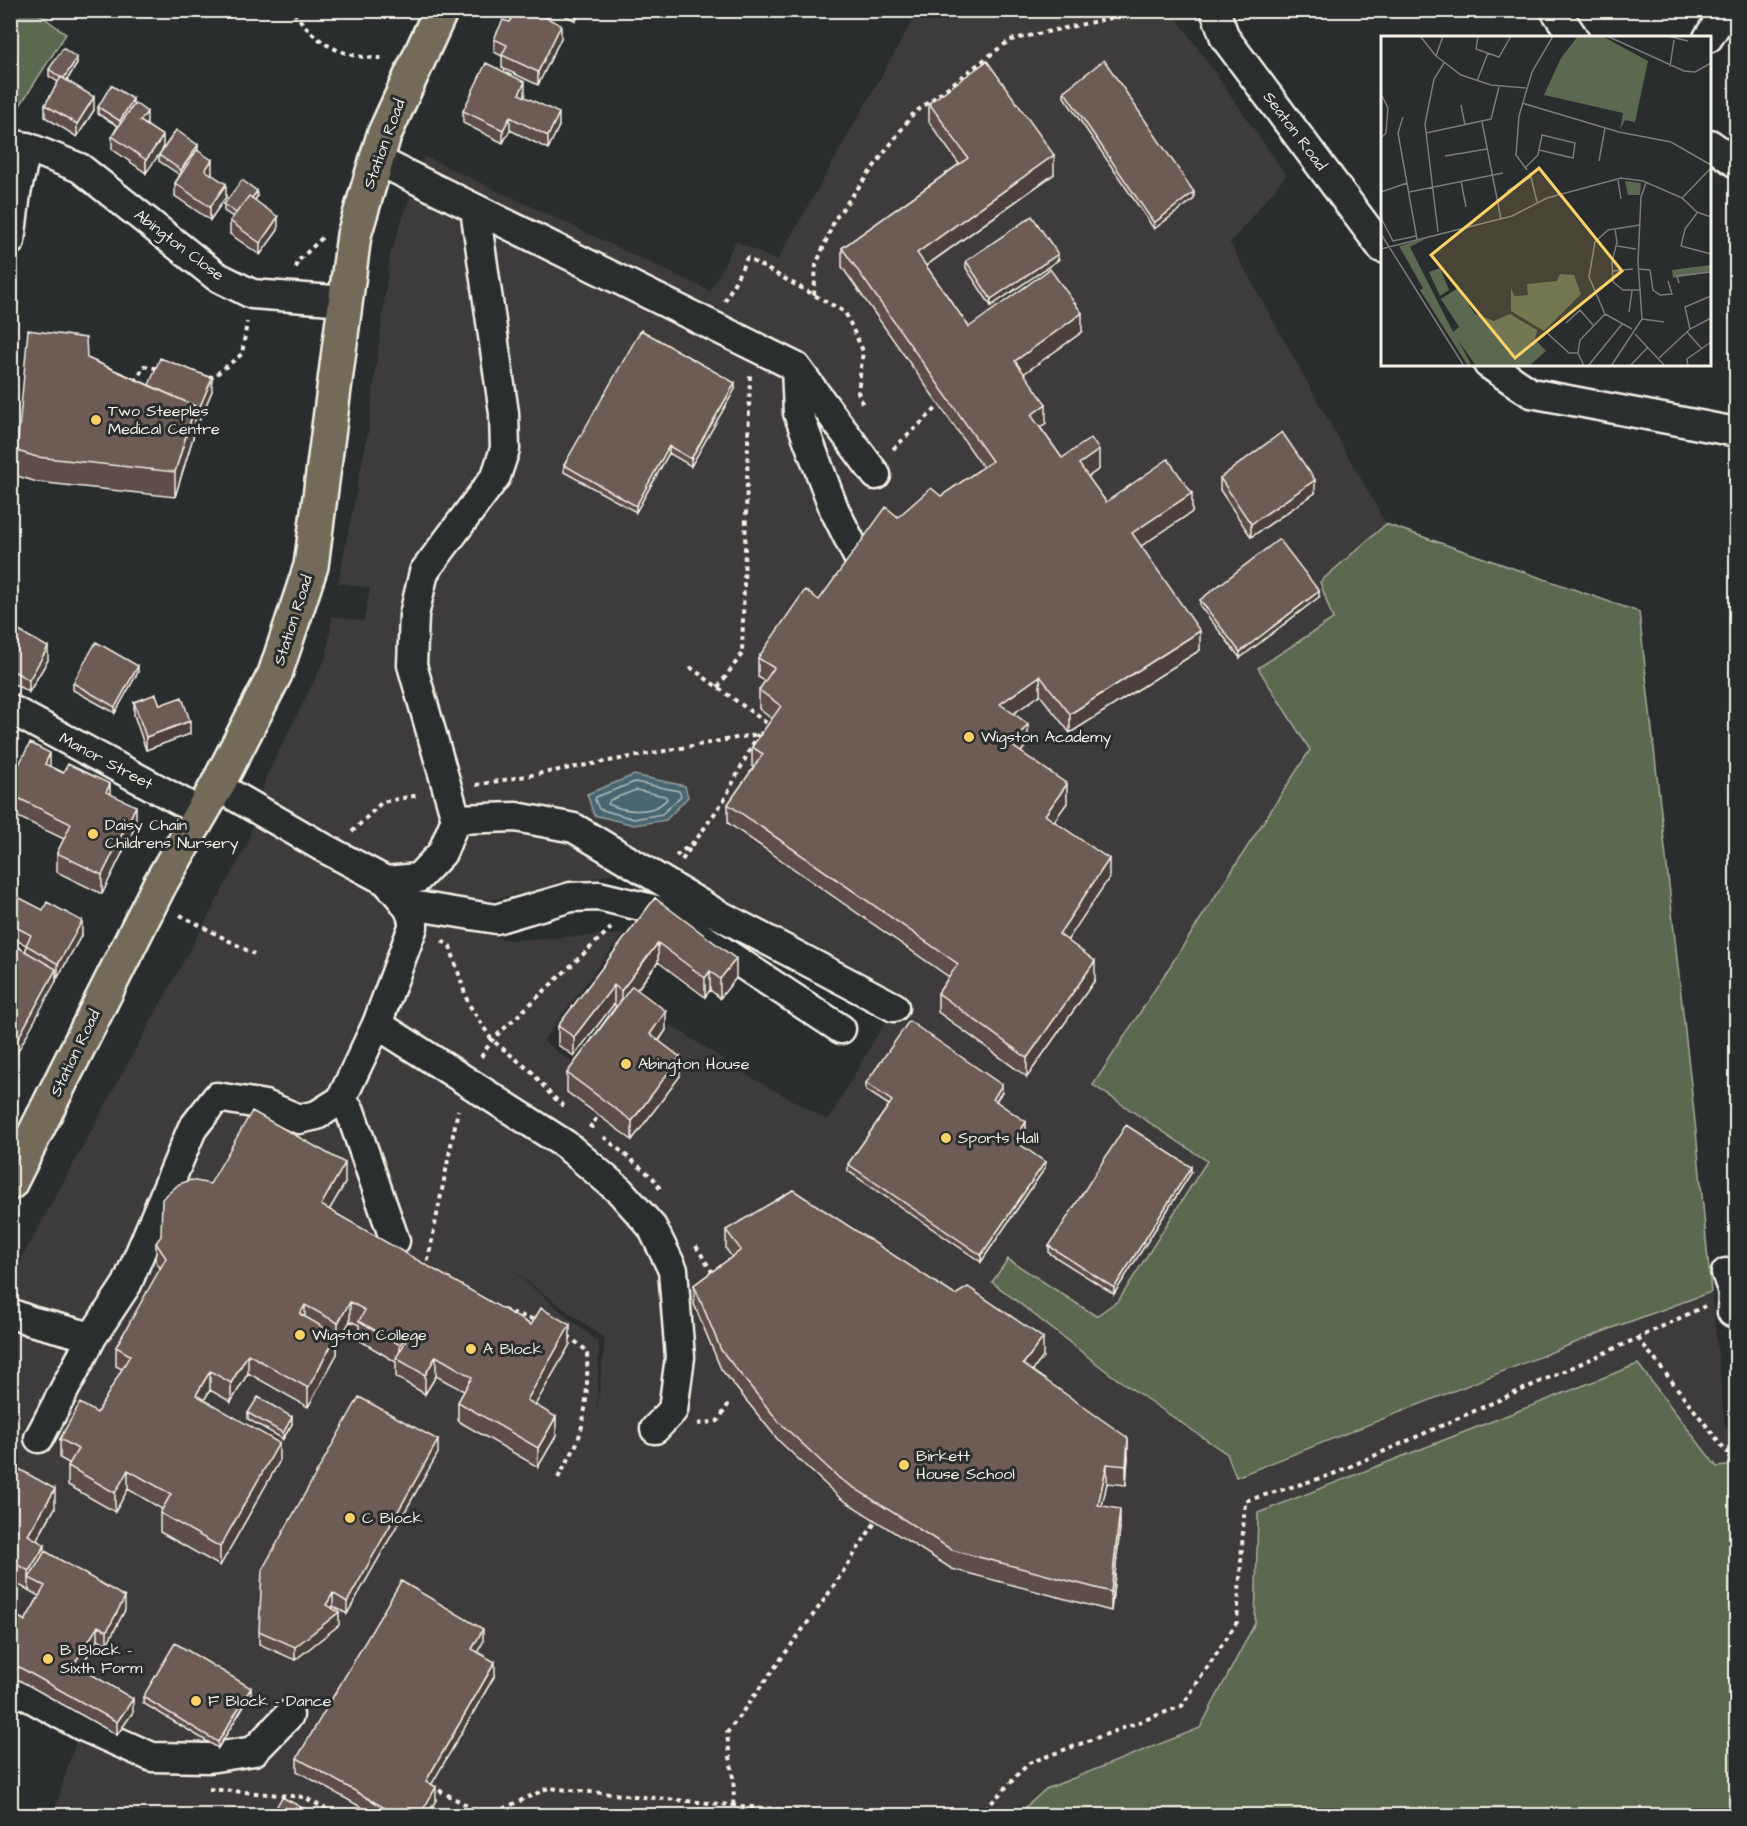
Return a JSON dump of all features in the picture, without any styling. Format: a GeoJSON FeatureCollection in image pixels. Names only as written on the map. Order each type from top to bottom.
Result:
{"type":"FeatureCollection","features":[{"type":"Feature","properties":{"kind":"main road","name":"Station Road"},"geometry":{"type":"LineString","coordinates":[[10,1184],[160,884],[210,799],[275,674],[311,566],[354,235],[384,135],[441,10]]}},
{"type":"Feature","properties":{"kind":"street","name":"Seaton Road"},"geometry":{"type":"LineString","coordinates":[[1215,10],[1225,38],[1381,245]]}},
{"type":"Feature","properties":{"kind":"street"},"geometry":{"type":"LineString","coordinates":[[1555,10],[1573,36]]}},
{"type":"Feature","properties":{"kind":"street"},"geometry":{"type":"LineString","coordinates":[[1709,36],[1726,10]]}},
{"type":"Feature","properties":{"kind":"street","name":"Abington Close"},"geometry":{"type":"LineString","coordinates":[[10,241],[19,145],[80,168],[216,276],[252,294],[346,301]]}},
{"type":"Feature","properties":{"kind":"street"},"geometry":{"type":"LineString","coordinates":[[1711,145],[1737,164]]}},
{"type":"Feature","properties":{"kind":"street"},"geometry":{"type":"LineString","coordinates":[[375,159],[796,368],[876,475]]}},
{"type":"Feature","properties":{"kind":"street"},"geometry":{"type":"LineString","coordinates":[[386,881],[418,878],[442,853],[456,819],[412,665],[414,615],[424,572],[496,476],[505,449],[504,413],[475,208]]}},
{"type":"Feature","properties":{"kind":"street"},"geometry":{"type":"LineString","coordinates":[[1491,366],[1531,393],[1737,432]]}},
{"type":"Feature","properties":{"kind":"street"},"geometry":{"type":"LineString","coordinates":[[796,368],[798,413],[839,519],[860,561],[904,596]]}},
{"type":"Feature","properties":{"kind":"street","name":"Manor Street"},"geometry":{"type":"LineString","coordinates":[[10,709],[324,848],[386,881]]}},
{"type":"Feature","properties":{"kind":"street"},"geometry":{"type":"LineString","coordinates":[[456,819],[516,817],[574,828],[712,911],[894,1006]]}},
{"type":"Feature","properties":{"kind":"street"},"geometry":{"type":"LineString","coordinates":[[39,1438],[92,1337],[127,1284],[192,1129],[217,1097],[265,1105],[299,1119],[317,1115],[341,1100],[377,1024],[412,927],[413,918],[386,881]]}},
{"type":"Feature","properties":{"kind":"street"},"geometry":{"type":"LineString","coordinates":[[405,904],[496,919],[571,897],[599,896],[661,911],[841,1029]]}},
{"type":"Feature","properties":{"kind":"street"},"geometry":{"type":"LineString","coordinates":[[377,1024],[464,1082],[566,1145],[620,1191],[652,1227],[673,1270],[680,1357],[673,1410],[656,1429]]}},
{"type":"Feature","properties":{"kind":"street"},"geometry":{"type":"LineString","coordinates":[[341,1100],[350,1111],[395,1241]]}},
{"type":"Feature","properties":{"kind":"street"},"geometry":{"type":"LineString","coordinates":[[10,1313],[92,1337]]}},
{"type":"Feature","properties":{"kind":"street"},"geometry":{"type":"LineString","coordinates":[[10,1686],[82,1726],[152,1757],[210,1758],[254,1751],[289,1715]]}},
{"type":"Feature","properties":{"kind":"path"},"geometry":{"type":"LineString","coordinates":[[814,295],[816,265],[835,219],[913,114],[1010,40],[1148,10]]}},
{"type":"Feature","properties":{"kind":"path"},"geometry":{"type":"LineString","coordinates":[[294,12],[305,29],[331,49],[368,58],[388,58]]}},
{"type":"Feature","properties":{"kind":"path"},"geometry":{"type":"LineString","coordinates":[[295,271],[298,261],[324,237]]}},
{"type":"Feature","properties":{"kind":"path"},"geometry":{"type":"LineString","coordinates":[[721,308],[747,258],[845,312],[863,351],[858,392],[866,414]]}},
{"type":"Feature","properties":{"kind":"path"},"geometry":{"type":"LineString","coordinates":[[190,373],[213,377],[242,354],[252,294]]}},
{"type":"Feature","properties":{"kind":"path"},"geometry":{"type":"LineString","coordinates":[[134,383],[144,366],[167,370]]}},
{"type":"Feature","properties":{"kind":"path"},"geometry":{"type":"LineString","coordinates":[[718,687],[742,654],[750,373]]}},
{"type":"Feature","properties":{"kind":"path"},"geometry":{"type":"LineString","coordinates":[[885,442],[893,450],[939,406]]}},
{"type":"Feature","properties":{"kind":"path"},"geometry":{"type":"LineString","coordinates":[[346,839],[382,802],[777,731],[690,667]]}},
{"type":"Feature","properties":{"kind":"path"},"geometry":{"type":"LineString","coordinates":[[660,879],[697,839],[724,800],[758,734]]}},
{"type":"Feature","properties":{"kind":"path"},"geometry":{"type":"LineString","coordinates":[[660,879],[697,839]]}},
{"type":"Feature","properties":{"kind":"path"},"geometry":{"type":"LineString","coordinates":[[426,1272],[464,1082],[492,1040],[606,934],[630,904]]}},
{"type":"Feature","properties":{"kind":"path"},"geometry":{"type":"LineString","coordinates":[[174,912],[254,954]]}},
{"type":"Feature","properties":{"kind":"path"},"geometry":{"type":"LineString","coordinates":[[432,936],[450,946],[468,1003],[492,1040],[532,1072],[566,1109]]}},
{"type":"Feature","properties":{"kind":"path"},"geometry":{"type":"LineString","coordinates":[[583,1122],[592,1127],[598,1114]]}},
{"type":"Feature","properties":{"kind":"path"},"geometry":{"type":"LineString","coordinates":[[979,1815],[1029,1763],[1182,1706],[1237,1622],[1245,1501],[1331,1475],[1638,1338],[1732,1292]]}},
{"type":"Feature","properties":{"kind":"path"},"geometry":{"type":"LineString","coordinates":[[498,1308],[548,1323]]}},
{"type":"Feature","properties":{"kind":"path"},"geometry":{"type":"LineString","coordinates":[[557,1329],[588,1352],[583,1424],[576,1444],[558,1478]]}},
{"type":"Feature","properties":{"kind":"path"},"geometry":{"type":"LineString","coordinates":[[1638,1338],[1727,1452],[1737,1450]]}},
{"type":"Feature","properties":{"kind":"path"},"geometry":{"type":"LineString","coordinates":[[733,1805],[735,1788],[727,1733],[827,1596],[876,1521]]}},
{"type":"Feature","properties":{"kind":"path"},"geometry":{"type":"LineString","coordinates":[[431,1785],[487,1815],[548,1788],[848,1815]]}},
{"type":"Feature","properties":{"kind":"shaded area"},"geometry":{"type":"Polygon","coordinates":[[[918,11],[1172,11],[1286,175],[1230,243],[1386,524],[1639,612],[1696,1131],[1725,1428],[1736,1427],[1736,1815],[53,1815],[78,1734],[11,1696],[11,1278],[247,845],[265,779],[327,655],[332,616],[364,621],[370,588],[338,583],[368,432],[390,255],[424,156],[710,291],[736,241],[777,261],[918,11]],[[625,871],[415,918],[510,940],[623,934],[543,1041],[580,1068],[667,1030],[671,1025],[747,1075],[828,1120],[886,1020],[678,905],[625,871]],[[510,1269],[599,1343],[597,1414],[605,1339],[510,1269]]]}},
{"type":"Feature","properties":{"kind":"green space"},"geometry":{"type":"Polygon","coordinates":[[[10,11],[35,11],[66,34],[14,115],[10,115],[10,11]]]}},
{"type":"Feature","properties":{"kind":"green space"},"geometry":{"type":"Polygon","coordinates":[[[1386,524],[1639,612],[1696,1131],[1711,1292],[1615,1327],[1236,1477],[1227,1454],[1110,1374],[992,1282],[1008,1259],[1096,1316],[1119,1300],[1207,1161],[1093,1085],[1310,750],[1258,668],[1333,619],[1320,582],[1386,524]]]}},
{"type":"Feature","properties":{"kind":"green space"},"geometry":{"type":"Polygon","coordinates":[[[1638,1364],[1717,1467],[1736,1465],[1736,1815],[1017,1815],[1046,1789],[1200,1728],[1255,1623],[1258,1513],[1638,1364]]]}},
{"type":"Feature","properties":{"kind":"water"},"geometry":{"type":"Polygon","coordinates":[[[634,775],[685,786],[688,797],[666,820],[634,825],[594,815],[587,794],[634,775]]]}},
{"type":"Feature","properties":{"kind":"building"},"geometry":{"type":"Polygon","coordinates":[[[515,10],[531,10],[561,25],[538,72],[502,55],[507,45],[494,39],[503,20],[510,22],[515,10]]]}},
{"type":"Feature","properties":{"kind":"building"},"geometry":{"type":"Polygon","coordinates":[[[63,48],[77,58],[64,78],[61,78],[49,69],[63,48]]]}},
{"type":"Feature","properties":{"kind":"building"},"geometry":{"type":"Polygon","coordinates":[[[1104,60],[1194,192],[1154,223],[1064,91],[1104,60]]]}},
{"type":"Feature","properties":{"kind":"building"},"geometry":{"type":"Polygon","coordinates":[[[987,61],[1054,155],[917,253],[969,327],[1050,269],[1082,313],[1015,361],[1046,404],[1031,415],[1062,458],[1091,438],[1099,450],[1079,464],[1106,502],[1168,459],[1192,493],[1132,533],[1200,631],[1070,714],[1040,676],[1000,704],[1028,724],[1011,745],[1067,784],[1045,815],[1109,859],[1059,934],[1095,961],[1027,1058],[938,993],[958,964],[728,804],[763,754],[752,747],[781,706],[759,690],[774,668],[758,658],[805,590],[819,600],[886,507],[898,517],[931,488],[941,496],[992,461],[842,248],[968,158],[929,103],[987,61]]]}},
{"type":"Feature","properties":{"kind":"building"},"geometry":{"type":"Polygon","coordinates":[[[486,63],[525,82],[519,94],[559,113],[548,136],[510,117],[503,130],[463,111],[486,63]]]}},
{"type":"Feature","properties":{"kind":"building"},"geometry":{"type":"Polygon","coordinates":[[[61,77],[94,97],[77,124],[45,105],[61,77]]]}},
{"type":"Feature","properties":{"kind":"building"},"geometry":{"type":"Polygon","coordinates":[[[111,85],[133,99],[120,121],[98,107],[111,85]]]}},
{"type":"Feature","properties":{"kind":"building"},"geometry":{"type":"Polygon","coordinates":[[[135,103],[147,112],[140,121],[163,136],[146,160],[112,136],[135,103]]]}},
{"type":"Feature","properties":{"kind":"building"},"geometry":{"type":"Polygon","coordinates":[[[176,130],[198,145],[181,170],[159,155],[176,130]]]}},
{"type":"Feature","properties":{"kind":"building"},"geometry":{"type":"Polygon","coordinates":[[[197,150],[212,160],[205,170],[226,184],[210,207],[175,183],[197,150]]]}},
{"type":"Feature","properties":{"kind":"building"},"geometry":{"type":"Polygon","coordinates":[[[242,180],[257,191],[252,198],[249,196],[236,213],[224,204],[242,180]]]}},
{"type":"Feature","properties":{"kind":"building"},"geometry":{"type":"Polygon","coordinates":[[[249,196],[278,217],[260,243],[230,221],[249,196]]]}},
{"type":"Feature","properties":{"kind":"building"},"geometry":{"type":"Polygon","coordinates":[[[1032,216],[1058,254],[991,299],[966,261],[1032,216]]]}},
{"type":"Feature","properties":{"kind":"building","name":"Two Steeples Medical Centre"},"geometry":{"type":"Polygon","coordinates":[[[28,330],[86,338],[87,358],[195,406],[175,472],[37,457],[17,451],[28,330]]]}},
{"type":"Feature","properties":{"kind":"building"},"geometry":{"type":"Polygon","coordinates":[[[641,330],[735,383],[691,459],[669,446],[636,506],[564,465],[641,330]]]}},
{"type":"Feature","properties":{"kind":"building"},"geometry":{"type":"Polygon","coordinates":[[[160,358],[212,378],[195,418],[195,406],[149,385],[160,358]]]}},
{"type":"Feature","properties":{"kind":"building"},"geometry":{"type":"Polygon","coordinates":[[[1282,432],[1315,480],[1251,524],[1220,478],[1282,432]]]}},
{"type":"Feature","properties":{"kind":"building"},"geometry":{"type":"Polygon","coordinates":[[[1279,539],[1319,591],[1240,652],[1200,600],[1279,539]]]}},
{"type":"Feature","properties":{"kind":"building"},"geometry":{"type":"Polygon","coordinates":[[[10,626],[48,647],[29,680],[10,669],[10,626]]]}},
{"type":"Feature","properties":{"kind":"building"},"geometry":{"type":"Polygon","coordinates":[[[96,642],[138,666],[115,707],[73,683],[96,642]]]}},
{"type":"Feature","properties":{"kind":"building"},"geometry":{"type":"Polygon","coordinates":[[[156,694],[160,705],[182,697],[190,721],[146,737],[134,702],[156,694]]]}},
{"type":"Feature","properties":{"kind":"building","name":"Daisy Chain Childrens Nursery"},"geometry":{"type":"Polygon","coordinates":[[[30,743],[50,753],[45,764],[63,773],[68,764],[110,784],[106,792],[136,806],[102,875],[57,853],[71,824],[10,794],[10,782],[30,743]]]}},
{"type":"Feature","properties":{"kind":"building"},"geometry":{"type":"Polygon","coordinates":[[[16,896],[43,910],[47,902],[82,921],[58,964],[26,945],[31,935],[10,924],[10,913],[13,908],[10,906],[16,896]]]}},
{"type":"Feature","properties":{"kind":"building"},"geometry":{"type":"Polygon","coordinates":[[[655,898],[736,959],[720,979],[710,971],[705,978],[658,943],[621,991],[614,985],[574,1037],[558,1026],[655,898]]]}},
{"type":"Feature","properties":{"kind":"building"},"geometry":{"type":"Polygon","coordinates":[[[16,946],[56,969],[10,1053],[10,956],[16,946]]]}},
{"type":"Feature","properties":{"kind":"building","name":"Abington House"},"geometry":{"type":"Polygon","coordinates":[[[632,986],[666,1011],[650,1034],[680,1057],[632,1121],[567,1073],[632,986]]]}},
{"type":"Feature","properties":{"kind":"building","name":"Sports Hall"},"geometry":{"type":"Polygon","coordinates":[[[909,1021],[1002,1085],[993,1099],[1026,1122],[1014,1140],[1045,1162],[981,1255],[848,1164],[892,1101],[866,1083],[909,1021]]]}},
{"type":"Feature","properties":{"kind":"building","name":"A Block"},"geometry":{"type":"Polygon","coordinates":[[[252,1111],[345,1163],[321,1205],[531,1325],[541,1308],[570,1325],[527,1400],[556,1417],[538,1448],[458,1402],[472,1377],[436,1356],[425,1375],[396,1358],[407,1339],[405,1338],[400,1345],[359,1321],[365,1310],[350,1302],[338,1323],[305,1305],[300,1314],[337,1335],[308,1388],[248,1354],[231,1383],[210,1371],[196,1395],[279,1443],[220,1547],[160,1513],[171,1494],[128,1470],[115,1493],[68,1466],[78,1449],[60,1439],[80,1403],[97,1413],[130,1355],[116,1347],[166,1258],[156,1243],[161,1236],[162,1199],[179,1184],[191,1180],[210,1184],[252,1111]]]}},
{"type":"Feature","properties":{"kind":"building"},"geometry":{"type":"Polygon","coordinates":[[[1126,1125],[1191,1167],[1114,1288],[1049,1246],[1126,1125]]]}},
{"type":"Feature","properties":{"kind":"building"},"geometry":{"type":"Polygon","coordinates":[[[793,1190],[955,1295],[968,1287],[1043,1338],[1023,1364],[1128,1438],[1126,1466],[1107,1464],[1098,1505],[1120,1509],[1111,1592],[952,1550],[840,1479],[779,1422],[721,1350],[694,1285],[741,1250],[726,1230],[793,1190]]]}},
{"type":"Feature","properties":{"kind":"building"},"geometry":{"type":"Polygon","coordinates":[[[258,1397],[292,1417],[283,1433],[248,1413],[258,1397]]]}},
{"type":"Feature","properties":{"kind":"building","name":"C Block"},"geometry":{"type":"Polygon","coordinates":[[[359,1397],[438,1440],[347,1602],[333,1593],[326,1605],[339,1612],[295,1647],[259,1631],[262,1570],[359,1397]]]}},
{"type":"Feature","properties":{"kind":"building"},"geometry":{"type":"Polygon","coordinates":[[[10,1464],[55,1489],[28,1535],[45,1545],[29,1571],[10,1561],[10,1464]]]}},
{"type":"Feature","properties":{"kind":"building","name":"B Block - Sixth Form"},"geometry":{"type":"Polygon","coordinates":[[[45,1551],[125,1597],[107,1631],[98,1626],[74,1664],[133,1699],[117,1722],[10,1662],[10,1620],[14,1614],[25,1621],[45,1586],[29,1578],[45,1551]]]}},
{"type":"Feature","properties":{"kind":"building"},"geometry":{"type":"Polygon","coordinates":[[[401,1581],[483,1629],[472,1649],[495,1662],[426,1781],[436,1787],[420,1815],[397,1815],[297,1758],[401,1581]]]}},
{"type":"Feature","properties":{"kind":"building","name":"F Block - Dance"},"geometry":{"type":"Polygon","coordinates":[[[175,1643],[251,1688],[218,1742],[143,1697],[175,1643]]]}},
{"type":"Feature","properties":{"kind":"building"},"geometry":{"type":"Polygon","coordinates":[[[282,1797],[316,1815],[272,1815],[282,1797]]]}},
{"type":"Feature","properties":{"kind":"place","name":"Two Steeples Medical Centre"},"geometry":{"type":"Point","coordinates":[96,420]}},
{"type":"Feature","properties":{"kind":"place","name":"Wigston Academy"},"geometry":{"type":"Point","coordinates":[969,737]}},
{"type":"Feature","properties":{"kind":"place","name":"Daisy Chain Childrens Nursery"},"geometry":{"type":"Point","coordinates":[93,834]}},
{"type":"Feature","properties":{"kind":"place","name":"Abington House"},"geometry":{"type":"Point","coordinates":[626,1064]}},
{"type":"Feature","properties":{"kind":"place","name":"Sports Hall"},"geometry":{"type":"Point","coordinates":[946,1138]}},
{"type":"Feature","properties":{"kind":"place","name":"Wigston College"},"geometry":{"type":"Point","coordinates":[300,1335]}},
{"type":"Feature","properties":{"kind":"place","name":"A Block"},"geometry":{"type":"Point","coordinates":[471,1349]}},
{"type":"Feature","properties":{"kind":"place","name":"Birkett House School"},"geometry":{"type":"Point","coordinates":[904,1465]}},
{"type":"Feature","properties":{"kind":"place","name":"C Block"},"geometry":{"type":"Point","coordinates":[350,1518]}},
{"type":"Feature","properties":{"kind":"place","name":"B Block - Sixth Form"},"geometry":{"type":"Point","coordinates":[48,1659]}},
{"type":"Feature","properties":{"kind":"place","name":"F Block - Dance"},"geometry":{"type":"Point","coordinates":[196,1701]}}]}
